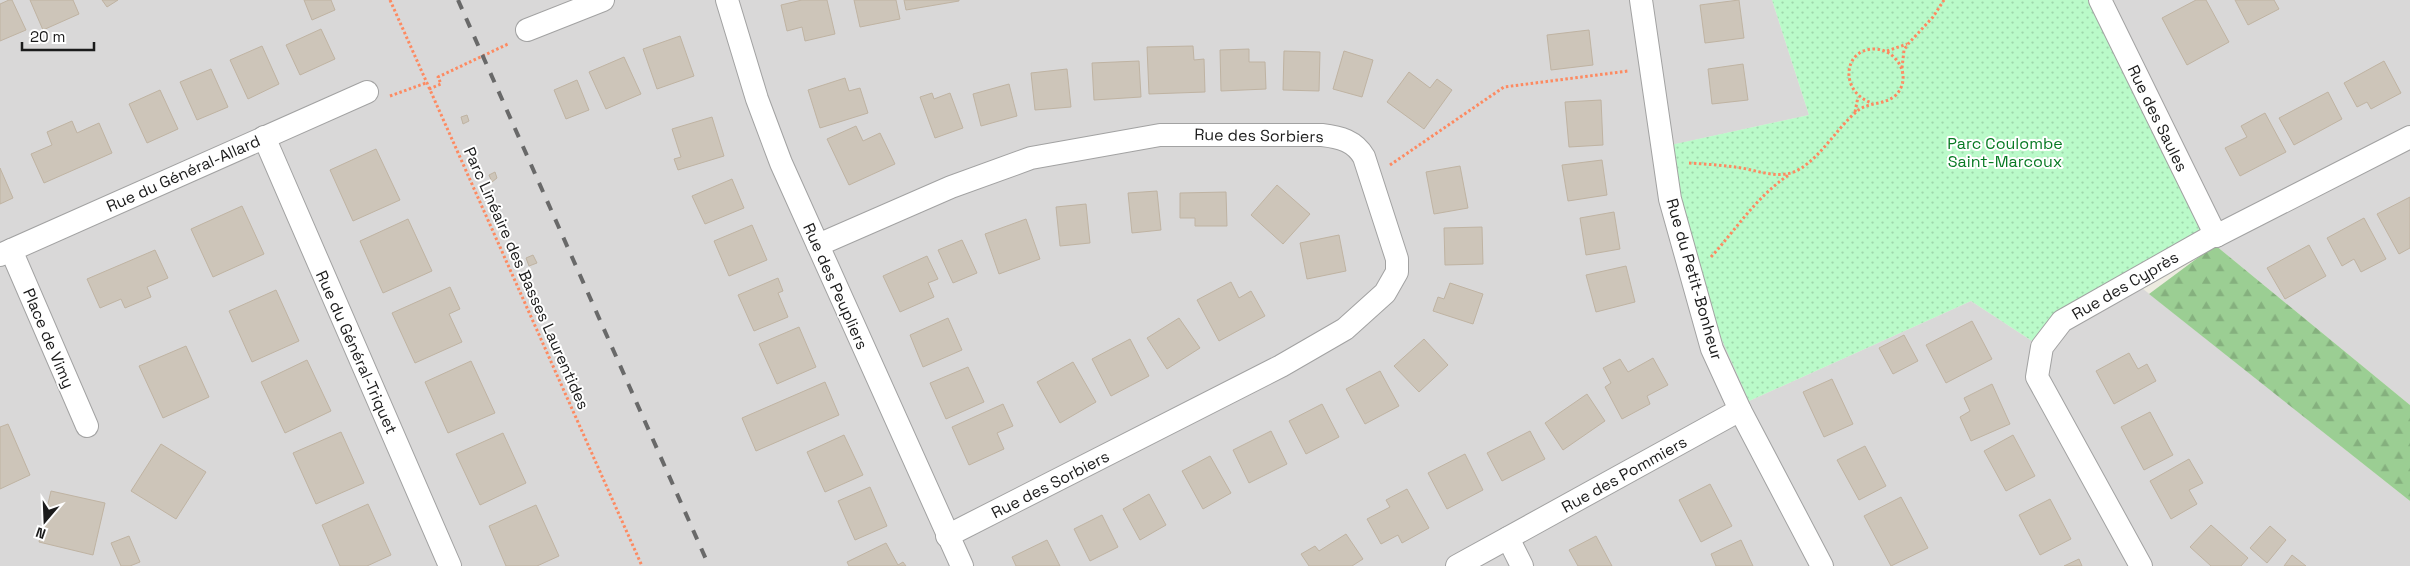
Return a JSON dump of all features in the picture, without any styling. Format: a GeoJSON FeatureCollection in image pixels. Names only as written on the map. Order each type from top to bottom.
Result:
{"type":"FeatureCollection","features":[{"type":"Feature","properties":{"kind":"street"},"geometry":{"type":"LineString","coordinates":[[527,30],[603,0]]}},
{"type":"Feature","properties":{"kind":"street","name":"Rue des Peupliers"},"geometry":{"type":"LineString","coordinates":[[727,0],[764,119],[791,186],[962,566]]}},
{"type":"Feature","properties":{"kind":"street","name":"Rue du Petit-Bonheur"},"geometry":{"type":"LineString","coordinates":[[1641,0],[1670,199],[1712,349],[1740,410],[1822,566]]}},
{"type":"Feature","properties":{"kind":"street","name":"Rue des Saules"},"geometry":{"type":"LineString","coordinates":[[2100,0],[2216,236]]}},
{"type":"Feature","properties":{"kind":"street","name":"Rue du Général-Allard"},"geometry":{"type":"LineString","coordinates":[[5,252],[367,92]]}},
{"type":"Feature","properties":{"kind":"street","name":"Rue des Sorbiers"},"geometry":{"type":"LineString","coordinates":[[818,245],[951,187],[1032,158],[1160,135],[1322,135],[1346,140],[1360,150],[1364,157],[1397,259],[1397,272],[1385,293],[1345,329],[1281,366],[947,536]]}},
{"type":"Feature","properties":{"kind":"street","name":"Rue du Général-Triquet"},"geometry":{"type":"LineString","coordinates":[[264,137],[450,566]]}},
{"type":"Feature","properties":{"kind":"street","name":"Rue des Cyprès"},"geometry":{"type":"LineString","coordinates":[[2140,566],[2037,377],[2042,346],[2062,321],[2214,235],[2216,236],[2410,137]]}},
{"type":"Feature","properties":{"kind":"street","name":"Place de Vimy"},"geometry":{"type":"LineString","coordinates":[[5,252],[87,426]]}},
{"type":"Feature","properties":{"kind":"street","name":"Rue des Pommiers"},"geometry":{"type":"LineString","coordinates":[[1457,566],[1740,410]]}},
{"type":"Feature","properties":{"kind":"street"},"geometry":{"type":"LineString","coordinates":[[1508,538],[1522,566]]}},
{"type":"Feature","properties":{"kind":"path","name":"Parc Linéaire des Basses Laurentides"},"geometry":{"type":"LineString","coordinates":[[390,0],[642,566]]}},
{"type":"Feature","properties":{"kind":"path"},"geometry":{"type":"LineString","coordinates":[[1902,69],[1894,56],[1886,51],[1873,49],[1864,51],[1851,63],[1848,78],[1850,87],[1858,96],[1872,103],[1881,103],[1897,94],[1902,84],[1904,50],[1933,17],[1944,0]]}},
{"type":"Feature","properties":{"kind":"path"},"geometry":{"type":"LineString","coordinates":[[430,89],[441,84],[438,77],[483,55],[510,43],[514,50]]}},
{"type":"Feature","properties":{"kind":"path"},"geometry":{"type":"LineString","coordinates":[[1886,51],[1908,44]]}},
{"type":"Feature","properties":{"kind":"path"},"geometry":{"type":"LineString","coordinates":[[1387,167],[1504,87],[1630,71]]}},
{"type":"Feature","properties":{"kind":"path"},"geometry":{"type":"LineString","coordinates":[[391,96],[426,82]]}},
{"type":"Feature","properties":{"kind":"path"},"geometry":{"type":"LineString","coordinates":[[1854,113],[1858,96]]}},
{"type":"Feature","properties":{"kind":"path"},"geometry":{"type":"LineString","coordinates":[[1692,274],[1710,258],[1737,228],[1757,200],[1826,146],[1854,113],[1872,103]]}},
{"type":"Feature","properties":{"kind":"path"},"geometry":{"type":"LineString","coordinates":[[1666,162],[1736,167],[1769,174],[1792,173]]}},
{"type":"Feature","properties":{"kind":"shaded area"},"geometry":{"type":"Polygon","coordinates":[[[0,0],[1772,0],[1809,115],[1667,146],[1749,401],[1971,301],[2038,345],[2128,277],[2410,501],[2410,566],[0,566],[0,0]]]}},
{"type":"Feature","properties":{"kind":"shaded area"},"geometry":{"type":"Polygon","coordinates":[[[2097,0],[2410,0],[2410,405],[2215,245],[2097,0]]]}},
{"type":"Feature","properties":{"kind":"green space","name":"Parc Coulombe Saint-Marcoux"},"geometry":{"type":"Polygon","coordinates":[[[1772,0],[2097,0],[2214,235],[2038,345],[1971,301],[1749,401],[1695,279],[1666,146],[1809,115],[1772,0]]]}},
{"type":"Feature","properties":{"kind":"green space"},"geometry":{"type":"Polygon","coordinates":[[[2215,245],[2410,405],[2410,501],[2149,294],[2215,245]]]}},
{"type":"Feature","properties":{"kind":"building"},"geometry":{"type":"Polygon","coordinates":[[[12,0],[26,30],[0,41],[0,4],[12,0]]]}},
{"type":"Feature","properties":{"kind":"building"},"geometry":{"type":"Polygon","coordinates":[[[30,0],[73,0],[79,14],[43,30],[30,0]]]}},
{"type":"Feature","properties":{"kind":"building"},"geometry":{"type":"Polygon","coordinates":[[[102,0],[118,0],[107,7],[102,0]]]}},
{"type":"Feature","properties":{"kind":"building"},"geometry":{"type":"Polygon","coordinates":[[[304,0],[331,0],[335,10],[312,20],[304,0]]]}},
{"type":"Feature","properties":{"kind":"building"},"geometry":{"type":"Polygon","coordinates":[[[802,0],[827,0],[835,34],[805,41],[802,27],[787,31],[781,5],[802,0]]]}},
{"type":"Feature","properties":{"kind":"building"},"geometry":{"type":"Polygon","coordinates":[[[854,0],[896,0],[900,19],[860,27],[854,0]]]}},
{"type":"Feature","properties":{"kind":"building"},"geometry":{"type":"Polygon","coordinates":[[[904,0],[959,0],[959,1],[906,10],[904,0]]]}},
{"type":"Feature","properties":{"kind":"building"},"geometry":{"type":"Polygon","coordinates":[[[1739,0],[1744,38],[1705,43],[1700,5],[1739,0]]]}},
{"type":"Feature","properties":{"kind":"building"},"geometry":{"type":"Polygon","coordinates":[[[2196,0],[2206,0],[2229,42],[2187,65],[2162,18],[2196,0]]]}},
{"type":"Feature","properties":{"kind":"building"},"geometry":{"type":"Polygon","coordinates":[[[2235,0],[2274,0],[2279,9],[2248,25],[2235,0]]]}},
{"type":"Feature","properties":{"kind":"building"},"geometry":{"type":"Polygon","coordinates":[[[321,29],[335,59],[300,75],[286,45],[321,29]]]}},
{"type":"Feature","properties":{"kind":"building"},"geometry":{"type":"Polygon","coordinates":[[[1589,30],[1593,65],[1551,70],[1547,35],[1589,30]]]}},
{"type":"Feature","properties":{"kind":"building"},"geometry":{"type":"Polygon","coordinates":[[[680,36],[694,76],[657,89],[643,49],[680,36]]]}},
{"type":"Feature","properties":{"kind":"building"},"geometry":{"type":"Polygon","coordinates":[[[262,46],[279,84],[248,99],[230,60],[262,46]]]}},
{"type":"Feature","properties":{"kind":"building"},"geometry":{"type":"Polygon","coordinates":[[[1193,46],[1194,60],[1204,59],[1205,92],[1149,94],[1147,47],[1193,46]]]}},
{"type":"Feature","properties":{"kind":"building"},"geometry":{"type":"Polygon","coordinates":[[[1249,49],[1249,62],[1265,62],[1266,89],[1221,91],[1220,50],[1249,49]]]}},
{"type":"Feature","properties":{"kind":"building"},"geometry":{"type":"Polygon","coordinates":[[[1284,51],[1320,52],[1319,91],[1283,90],[1284,51]]]}},
{"type":"Feature","properties":{"kind":"building"},"geometry":{"type":"Polygon","coordinates":[[[1344,51],[1373,60],[1362,97],[1333,89],[1344,51]]]}},
{"type":"Feature","properties":{"kind":"building"},"geometry":{"type":"Polygon","coordinates":[[[624,57],[641,94],[606,109],[589,72],[624,57]]]}},
{"type":"Feature","properties":{"kind":"building"},"geometry":{"type":"Polygon","coordinates":[[[1139,61],[1141,97],[1094,100],[1092,63],[1139,61]]]}},
{"type":"Feature","properties":{"kind":"building"},"geometry":{"type":"Polygon","coordinates":[[[2384,61],[2401,93],[2371,109],[2367,102],[2357,107],[2344,83],[2384,61]]]}},
{"type":"Feature","properties":{"kind":"building"},"geometry":{"type":"Polygon","coordinates":[[[1743,64],[1748,100],[1712,104],[1708,69],[1743,64]]]}},
{"type":"Feature","properties":{"kind":"building"},"geometry":{"type":"Polygon","coordinates":[[[211,69],[228,107],[197,120],[180,82],[211,69]]]}},
{"type":"Feature","properties":{"kind":"building"},"geometry":{"type":"Polygon","coordinates":[[[1067,69],[1071,107],[1035,110],[1031,73],[1067,69]]]}},
{"type":"Feature","properties":{"kind":"building"},"geometry":{"type":"Polygon","coordinates":[[[1409,72],[1430,88],[1437,79],[1452,90],[1424,129],[1387,102],[1409,72]]]}},
{"type":"Feature","properties":{"kind":"building"},"geometry":{"type":"Polygon","coordinates":[[[845,78],[849,91],[860,88],[868,113],[820,128],[808,90],[845,78]]]}},
{"type":"Feature","properties":{"kind":"building"},"geometry":{"type":"Polygon","coordinates":[[[577,80],[589,110],[566,119],[554,90],[577,80]]]}},
{"type":"Feature","properties":{"kind":"building"},"geometry":{"type":"Polygon","coordinates":[[[1009,84],[1017,116],[981,126],[973,94],[1009,84]]]}},
{"type":"Feature","properties":{"kind":"building"},"geometry":{"type":"Polygon","coordinates":[[[160,90],[178,129],[147,143],[129,104],[160,90]]]}},
{"type":"Feature","properties":{"kind":"building"},"geometry":{"type":"Polygon","coordinates":[[[2328,92],[2342,119],[2294,145],[2279,118],[2328,92]]]}},
{"type":"Feature","properties":{"kind":"building"},"geometry":{"type":"Polygon","coordinates":[[[932,93],[934,99],[950,93],[963,128],[935,138],[920,97],[932,93]]]}},
{"type":"Feature","properties":{"kind":"building"},"geometry":{"type":"Polygon","coordinates":[[[1601,100],[1603,145],[1569,147],[1565,102],[1601,100]]]}},
{"type":"Feature","properties":{"kind":"building"},"geometry":{"type":"Polygon","coordinates":[[[2265,113],[2286,152],[2240,176],[2225,148],[2247,137],[2241,126],[2265,113]]]}},
{"type":"Feature","properties":{"kind":"building"},"geometry":{"type":"Polygon","coordinates":[[[467,115],[469,121],[463,124],[461,117],[467,115]]]}},
{"type":"Feature","properties":{"kind":"building"},"geometry":{"type":"Polygon","coordinates":[[[712,117],[724,156],[678,170],[674,159],[681,157],[672,129],[712,117]]]}},
{"type":"Feature","properties":{"kind":"building"},"geometry":{"type":"Polygon","coordinates":[[[72,121],[77,133],[99,123],[112,153],[44,183],[31,154],[52,145],[47,132],[72,121]]]}},
{"type":"Feature","properties":{"kind":"building"},"geometry":{"type":"Polygon","coordinates":[[[856,126],[863,141],[880,133],[895,164],[849,185],[827,139],[856,126]]]}},
{"type":"Feature","properties":{"kind":"building"},"geometry":{"type":"Polygon","coordinates":[[[376,149],[400,200],[353,221],[330,170],[376,149]]]}},
{"type":"Feature","properties":{"kind":"building"},"geometry":{"type":"Polygon","coordinates":[[[1602,160],[1607,195],[1568,201],[1562,165],[1602,160]]]}},
{"type":"Feature","properties":{"kind":"building"},"geometry":{"type":"Polygon","coordinates":[[[1460,166],[1468,208],[1434,214],[1426,172],[1460,166]]]}},
{"type":"Feature","properties":{"kind":"building"},"geometry":{"type":"Polygon","coordinates":[[[0,168],[13,198],[0,204],[0,168]]]}},
{"type":"Feature","properties":{"kind":"building"},"geometry":{"type":"Polygon","coordinates":[[[495,172],[497,178],[492,182],[489,175],[495,172]]]}},
{"type":"Feature","properties":{"kind":"building"},"geometry":{"type":"Polygon","coordinates":[[[732,179],[744,208],[705,224],[692,196],[732,179]]]}},
{"type":"Feature","properties":{"kind":"building"},"geometry":{"type":"Polygon","coordinates":[[[1277,185],[1310,214],[1283,244],[1251,215],[1277,185]]]}},
{"type":"Feature","properties":{"kind":"building"},"geometry":{"type":"Polygon","coordinates":[[[1157,191],[1161,230],[1132,233],[1128,193],[1157,191]]]}},
{"type":"Feature","properties":{"kind":"building"},"geometry":{"type":"Polygon","coordinates":[[[1226,192],[1227,226],[1195,226],[1195,218],[1180,218],[1180,193],[1226,192]]]}},
{"type":"Feature","properties":{"kind":"building"},"geometry":{"type":"Polygon","coordinates":[[[2410,197],[2410,248],[2399,254],[2377,214],[2410,197]]]}},
{"type":"Feature","properties":{"kind":"building"},"geometry":{"type":"Polygon","coordinates":[[[1086,204],[1090,243],[1060,246],[1056,207],[1086,204]]]}},
{"type":"Feature","properties":{"kind":"building"},"geometry":{"type":"Polygon","coordinates":[[[242,206],[264,254],[213,277],[191,229],[242,206]]]}},
{"type":"Feature","properties":{"kind":"building"},"geometry":{"type":"Polygon","coordinates":[[[1614,212],[1620,249],[1586,255],[1580,218],[1614,212]]]}},
{"type":"Feature","properties":{"kind":"building"},"geometry":{"type":"Polygon","coordinates":[[[2364,218],[2386,259],[2361,272],[2354,259],[2342,266],[2327,238],[2364,218]]]}},
{"type":"Feature","properties":{"kind":"building"},"geometry":{"type":"Polygon","coordinates":[[[408,219],[432,271],[383,293],[360,241],[408,219]]]}},
{"type":"Feature","properties":{"kind":"building"},"geometry":{"type":"Polygon","coordinates":[[[1026,219],[1040,259],[999,274],[985,234],[1026,219]]]}},
{"type":"Feature","properties":{"kind":"building"},"geometry":{"type":"Polygon","coordinates":[[[752,225],[767,260],[729,276],[714,241],[752,225]]]}},
{"type":"Feature","properties":{"kind":"building"},"geometry":{"type":"Polygon","coordinates":[[[1482,227],[1483,264],[1445,265],[1444,228],[1482,227]]]}},
{"type":"Feature","properties":{"kind":"building"},"geometry":{"type":"Polygon","coordinates":[[[1339,235],[1346,271],[1307,279],[1300,243],[1339,235]]]}},
{"type":"Feature","properties":{"kind":"building"},"geometry":{"type":"Polygon","coordinates":[[[962,240],[977,273],[953,283],[938,250],[962,240]]]}},
{"type":"Feature","properties":{"kind":"building"},"geometry":{"type":"Polygon","coordinates":[[[2309,245],[2326,276],[2285,299],[2267,268],[2309,245]]]}},
{"type":"Feature","properties":{"kind":"building"},"geometry":{"type":"Polygon","coordinates":[[[155,250],[168,278],[147,287],[151,297],[125,308],[121,299],[100,308],[87,279],[155,250]]]}},
{"type":"Feature","properties":{"kind":"building"},"geometry":{"type":"Polygon","coordinates":[[[533,255],[537,263],[529,266],[526,258],[533,255]]]}},
{"type":"Feature","properties":{"kind":"building"},"geometry":{"type":"Polygon","coordinates":[[[927,256],[938,279],[928,283],[934,297],[900,312],[883,276],[927,256]]]}},
{"type":"Feature","properties":{"kind":"building"},"geometry":{"type":"Polygon","coordinates":[[[1626,266],[1635,302],[1596,312],[1586,275],[1626,266]]]}},
{"type":"Feature","properties":{"kind":"building"},"geometry":{"type":"Polygon","coordinates":[[[778,278],[783,291],[778,293],[788,317],[754,331],[738,295],[778,278]]]}},
{"type":"Feature","properties":{"kind":"building"},"geometry":{"type":"Polygon","coordinates":[[[1231,282],[1239,298],[1251,291],[1265,316],[1219,341],[1197,300],[1231,282]]]}},
{"type":"Feature","properties":{"kind":"building"},"geometry":{"type":"Polygon","coordinates":[[[1450,283],[1483,294],[1473,324],[1433,311],[1438,297],[1444,299],[1450,283]]]}},
{"type":"Feature","properties":{"kind":"building"},"geometry":{"type":"Polygon","coordinates":[[[450,287],[460,309],[449,314],[462,342],[415,363],[392,313],[450,287]]]}},
{"type":"Feature","properties":{"kind":"building"},"geometry":{"type":"Polygon","coordinates":[[[276,290],[299,341],[252,362],[229,311],[276,290]]]}},
{"type":"Feature","properties":{"kind":"building"},"geometry":{"type":"Polygon","coordinates":[[[948,318],[962,350],[923,367],[910,335],[948,318]]]}},
{"type":"Feature","properties":{"kind":"building"},"geometry":{"type":"Polygon","coordinates":[[[1179,318],[1200,348],[1167,369],[1147,338],[1179,318]]]}},
{"type":"Feature","properties":{"kind":"building"},"geometry":{"type":"Polygon","coordinates":[[[1972,321],[1992,359],[1946,383],[1926,345],[1972,321]]]}},
{"type":"Feature","properties":{"kind":"building"},"geometry":{"type":"Polygon","coordinates":[[[799,327],[816,367],[777,384],[759,344],[799,327]]]}},
{"type":"Feature","properties":{"kind":"building"},"geometry":{"type":"Polygon","coordinates":[[[1904,335],[1918,361],[1893,374],[1879,348],[1904,335]]]}},
{"type":"Feature","properties":{"kind":"building"},"geometry":{"type":"Polygon","coordinates":[[[1130,339],[1149,376],[1111,396],[1092,359],[1130,339]]]}},
{"type":"Feature","properties":{"kind":"building"},"geometry":{"type":"Polygon","coordinates":[[[1424,339],[1448,365],[1419,392],[1394,366],[1424,339]]]}},
{"type":"Feature","properties":{"kind":"building"},"geometry":{"type":"Polygon","coordinates":[[[186,346],[209,397],[163,418],[139,366],[186,346]]]}},
{"type":"Feature","properties":{"kind":"building"},"geometry":{"type":"Polygon","coordinates":[[[2129,353],[2138,369],[2147,364],[2156,381],[2114,404],[2096,371],[2129,353]]]}},
{"type":"Feature","properties":{"kind":"building"},"geometry":{"type":"Polygon","coordinates":[[[1653,358],[1668,385],[1647,396],[1650,404],[1622,419],[1605,387],[1611,383],[1603,368],[1620,359],[1628,372],[1653,358]]]}},
{"type":"Feature","properties":{"kind":"building"},"geometry":{"type":"Polygon","coordinates":[[[307,360],[331,411],[285,433],[261,382],[307,360]]]}},
{"type":"Feature","properties":{"kind":"building"},"geometry":{"type":"Polygon","coordinates":[[[471,361],[495,413],[448,433],[425,382],[471,361]]]}},
{"type":"Feature","properties":{"kind":"building"},"geometry":{"type":"Polygon","coordinates":[[[1073,362],[1096,402],[1060,423],[1037,382],[1073,362]]]}},
{"type":"Feature","properties":{"kind":"building"},"geometry":{"type":"Polygon","coordinates":[[[968,367],[984,402],[946,419],[930,383],[968,367]]]}},
{"type":"Feature","properties":{"kind":"building"},"geometry":{"type":"Polygon","coordinates":[[[1380,371],[1399,406],[1365,424],[1346,389],[1380,371]]]}},
{"type":"Feature","properties":{"kind":"building"},"geometry":{"type":"Polygon","coordinates":[[[1832,379],[1853,424],[1824,437],[1803,392],[1832,379]]]}},
{"type":"Feature","properties":{"kind":"building"},"geometry":{"type":"Polygon","coordinates":[[[825,382],[839,415],[756,451],[742,418],[825,382]]]}},
{"type":"Feature","properties":{"kind":"building"},"geometry":{"type":"Polygon","coordinates":[[[1992,384],[2010,424],[1971,441],[1960,417],[1970,411],[1964,398],[1992,384]]]}},
{"type":"Feature","properties":{"kind":"building"},"geometry":{"type":"Polygon","coordinates":[[[1587,394],[1605,421],[1563,450],[1545,423],[1587,394]]]}},
{"type":"Feature","properties":{"kind":"building"},"geometry":{"type":"Polygon","coordinates":[[[1003,404],[1013,426],[997,433],[1004,449],[969,465],[952,427],[1003,404]]]}},
{"type":"Feature","properties":{"kind":"building"},"geometry":{"type":"Polygon","coordinates":[[[1322,404],[1339,437],[1306,454],[1289,421],[1322,404]]]}},
{"type":"Feature","properties":{"kind":"building"},"geometry":{"type":"Polygon","coordinates":[[[2150,412],[2173,455],[2144,470],[2121,427],[2150,412]]]}},
{"type":"Feature","properties":{"kind":"building"},"geometry":{"type":"Polygon","coordinates":[[[8,424],[30,475],[0,489],[0,427],[8,424]]]}},
{"type":"Feature","properties":{"kind":"building"},"geometry":{"type":"Polygon","coordinates":[[[1271,431],[1287,464],[1249,483],[1233,450],[1271,431]]]}},
{"type":"Feature","properties":{"kind":"building"},"geometry":{"type":"Polygon","coordinates":[[[1530,431],[1545,459],[1502,481],[1487,453],[1530,431]]]}},
{"type":"Feature","properties":{"kind":"building"},"geometry":{"type":"Polygon","coordinates":[[[341,432],[364,483],[316,504],[293,453],[341,432]]]}},
{"type":"Feature","properties":{"kind":"building"},"geometry":{"type":"Polygon","coordinates":[[[503,433],[526,483],[480,505],[456,454],[503,433]]]}},
{"type":"Feature","properties":{"kind":"building"},"geometry":{"type":"Polygon","coordinates":[[[844,435],[863,475],[825,492],[807,452],[844,435]]]}},
{"type":"Feature","properties":{"kind":"building"},"geometry":{"type":"Polygon","coordinates":[[[2013,435],[2035,476],[2006,491],[1984,451],[2013,435]]]}},
{"type":"Feature","properties":{"kind":"building"},"geometry":{"type":"Polygon","coordinates":[[[161,444],[206,472],[176,519],[131,491],[161,444]]]}},
{"type":"Feature","properties":{"kind":"building"},"geometry":{"type":"Polygon","coordinates":[[[1865,446],[1886,486],[1859,500],[1837,460],[1865,446]]]}},
{"type":"Feature","properties":{"kind":"building"},"geometry":{"type":"Polygon","coordinates":[[[1465,454],[1483,490],[1447,509],[1428,473],[1465,454]]]}},
{"type":"Feature","properties":{"kind":"building"},"geometry":{"type":"Polygon","coordinates":[[[1210,456],[1231,493],[1203,509],[1182,471],[1210,456]]]}},
{"type":"Feature","properties":{"kind":"building"},"geometry":{"type":"Polygon","coordinates":[[[2189,459],[2203,483],[2189,490],[2197,504],[2171,519],[2150,481],[2189,459]]]}},
{"type":"Feature","properties":{"kind":"building"},"geometry":{"type":"Polygon","coordinates":[[[1710,484],[1732,526],[1701,542],[1679,500],[1710,484]]]}},
{"type":"Feature","properties":{"kind":"building"},"geometry":{"type":"Polygon","coordinates":[[[870,487],[887,526],[855,540],[838,501],[870,487]]]}},
{"type":"Feature","properties":{"kind":"building"},"geometry":{"type":"Polygon","coordinates":[[[1407,489],[1429,528],[1402,543],[1398,535],[1381,544],[1367,519],[1390,507],[1386,500],[1407,489]]]}},
{"type":"Feature","properties":{"kind":"building"},"geometry":{"type":"Polygon","coordinates":[[[51,491],[105,503],[93,555],[39,542],[51,491]]]}},
{"type":"Feature","properties":{"kind":"building"},"geometry":{"type":"Polygon","coordinates":[[[1149,494],[1166,525],[1140,540],[1123,509],[1149,494]]]}},
{"type":"Feature","properties":{"kind":"building"},"geometry":{"type":"Polygon","coordinates":[[[1901,497],[1928,548],[1891,566],[1864,516],[1901,497]]]}},
{"type":"Feature","properties":{"kind":"building"},"geometry":{"type":"Polygon","coordinates":[[[2050,499],[2071,539],[2040,555],[2019,515],[2050,499]]]}},
{"type":"Feature","properties":{"kind":"building"},"geometry":{"type":"Polygon","coordinates":[[[368,504],[391,555],[367,566],[340,566],[322,525],[368,504]]]}},
{"type":"Feature","properties":{"kind":"building"},"geometry":{"type":"Polygon","coordinates":[[[536,505],[559,556],[537,566],[506,566],[489,526],[536,505]]]}},
{"type":"Feature","properties":{"kind":"building"},"geometry":{"type":"Polygon","coordinates":[[[1102,515],[1118,547],[1090,561],[1074,529],[1102,515]]]}},
{"type":"Feature","properties":{"kind":"building"},"geometry":{"type":"Polygon","coordinates":[[[2211,525],[2248,558],[2241,566],[2211,566],[2190,547],[2211,525]]]}},
{"type":"Feature","properties":{"kind":"building"},"geometry":{"type":"Polygon","coordinates":[[[2270,526],[2286,540],[2267,563],[2250,548],[2270,526]]]}},
{"type":"Feature","properties":{"kind":"building"},"geometry":{"type":"Polygon","coordinates":[[[1346,534],[1363,559],[1352,566],[1309,566],[1301,554],[1315,546],[1319,551],[1346,534]]]}},
{"type":"Feature","properties":{"kind":"building"},"geometry":{"type":"Polygon","coordinates":[[[129,536],[140,562],[130,566],[121,566],[111,543],[129,536]]]}},
{"type":"Feature","properties":{"kind":"building"},"geometry":{"type":"Polygon","coordinates":[[[1596,536],[1612,566],[1578,566],[1569,550],[1596,536]]]}},
{"type":"Feature","properties":{"kind":"building"},"geometry":{"type":"Polygon","coordinates":[[[1047,540],[1060,566],[1016,566],[1012,557],[1047,540]]]}},
{"type":"Feature","properties":{"kind":"building"},"geometry":{"type":"Polygon","coordinates":[[[1741,540],[1753,566],[1716,566],[1711,554],[1741,540]]]}},
{"type":"Feature","properties":{"kind":"building"},"geometry":{"type":"Polygon","coordinates":[[[886,543],[898,565],[903,562],[906,566],[849,566],[847,562],[886,543]]]}},
{"type":"Feature","properties":{"kind":"building"},"geometry":{"type":"Polygon","coordinates":[[[2292,555],[2306,566],[2284,566],[2292,555]]]}},
{"type":"Feature","properties":{"kind":"building"},"geometry":{"type":"Polygon","coordinates":[[[2079,559],[2082,566],[2064,566],[2079,559]]]}},
{"type":"Feature","properties":{"kind":"railway"},"geometry":{"type":"LineString","coordinates":[[458,0],[709,566]]}}]}
